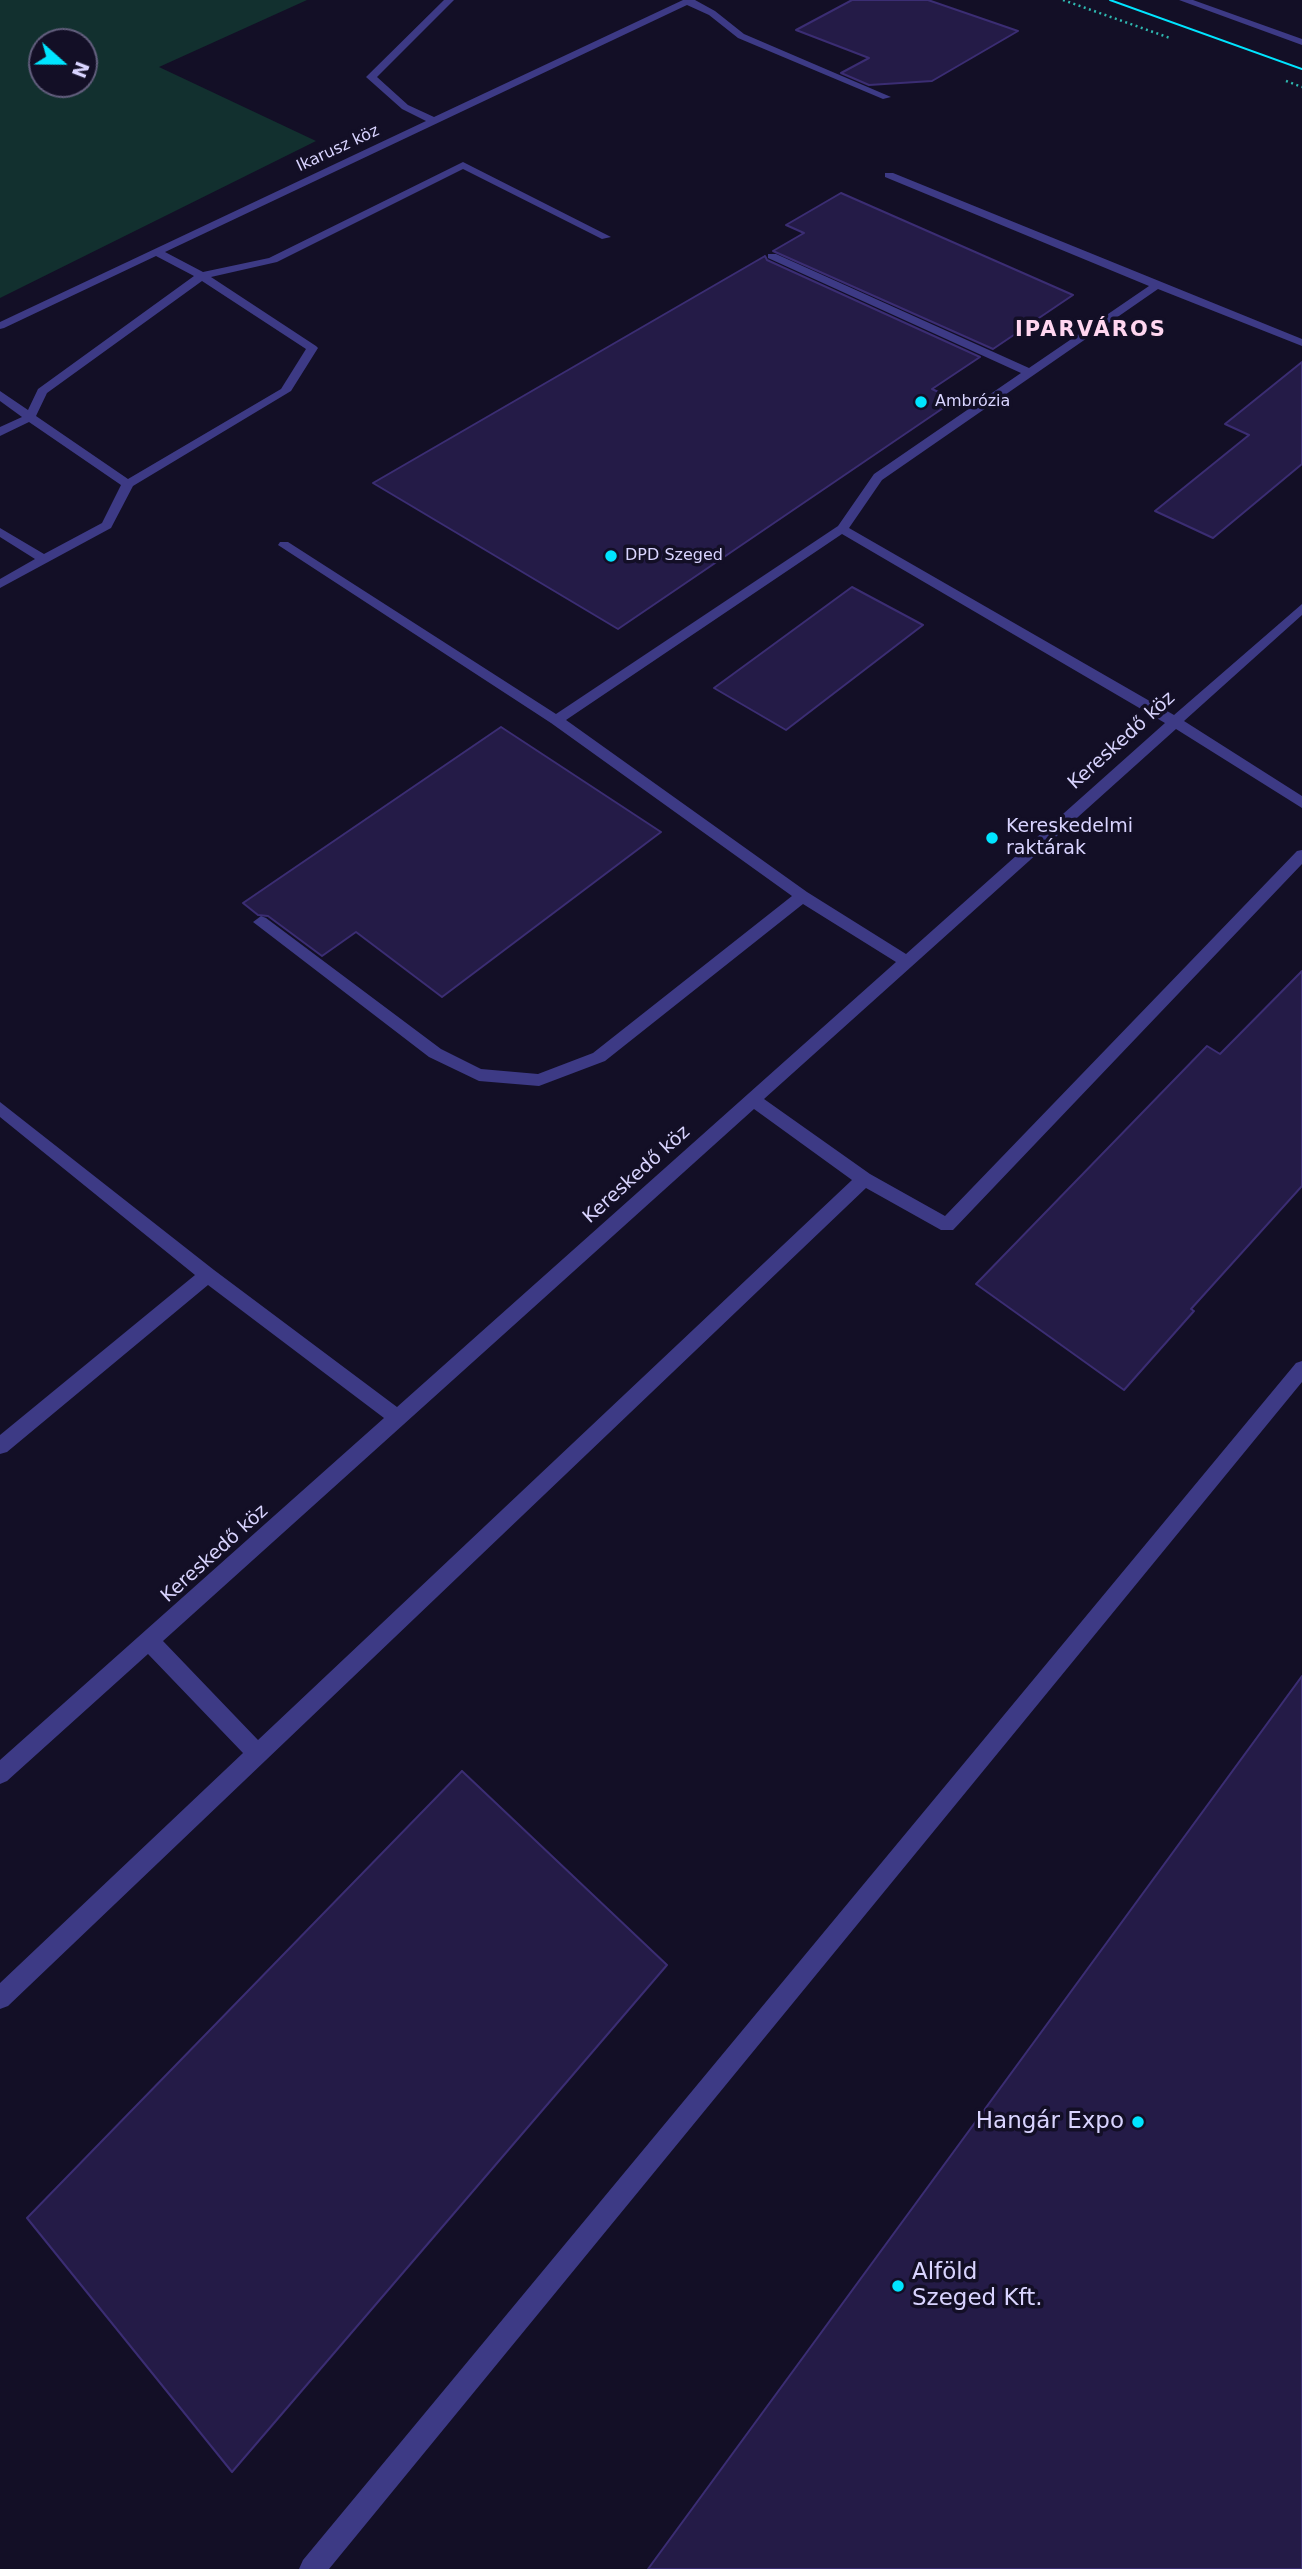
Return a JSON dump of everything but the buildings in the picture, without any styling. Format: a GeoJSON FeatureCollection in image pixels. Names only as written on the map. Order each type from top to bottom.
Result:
{"type":"FeatureCollection","features":[{"type":"Feature","properties":{"kind":"street"},"geometry":{"type":"LineString","coordinates":[[435,121],[405,107],[371,77],[449,0]]}},
{"type":"Feature","properties":{"kind":"street"},"geometry":{"type":"LineString","coordinates":[[1184,0],[1302,42]]}},
{"type":"Feature","properties":{"kind":"street"},"geometry":{"type":"LineString","coordinates":[[689,1],[712,13],[741,36],[886,97]]}},
{"type":"Feature","properties":{"kind":"street","name":"Ikarusz köz"},"geometry":{"type":"LineString","coordinates":[[0,326],[689,1]]}},
{"type":"Feature","properties":{"kind":"street"},"geometry":{"type":"LineString","coordinates":[[0,432],[30,417],[42,391],[202,276],[273,260],[463,165],[606,237]]}},
{"type":"Feature","properties":{"kind":"street"},"geometry":{"type":"LineString","coordinates":[[889,175],[1302,343]]}},
{"type":"Feature","properties":{"kind":"street"},"geometry":{"type":"LineString","coordinates":[[0,584],[107,525],[128,484],[285,391],[312,348],[202,276],[156,252]]}},
{"type":"Feature","properties":{"kind":"street"},"geometry":{"type":"LineString","coordinates":[[772,256],[1030,373]]}},
{"type":"Feature","properties":{"kind":"street"},"geometry":{"type":"LineString","coordinates":[[556,720],[842,529],[878,477],[1157,285]]}},
{"type":"Feature","properties":{"kind":"street"},"geometry":{"type":"LineString","coordinates":[[0,395],[128,484]]}},
{"type":"Feature","properties":{"kind":"street"},"geometry":{"type":"LineString","coordinates":[[842,529],[1175,722],[1302,803]]}},
{"type":"Feature","properties":{"kind":"street"},"geometry":{"type":"LineString","coordinates":[[0,533],[44,559]]}},
{"type":"Feature","properties":{"kind":"street"},"geometry":{"type":"LineString","coordinates":[[284,545],[556,720],[802,896],[907,962]]}},
{"type":"Feature","properties":{"kind":"street","name":"Kereskedő köz"},"geometry":{"type":"LineString","coordinates":[[0,1774],[1302,608]]}},
{"type":"Feature","properties":{"kind":"street"},"geometry":{"type":"LineString","coordinates":[[752,1100],[864,1179],[947,1226],[1302,856]]}},
{"type":"Feature","properties":{"kind":"street"},"geometry":{"type":"LineString","coordinates":[[261,922],[435,1053],[479,1075],[539,1080],[599,1057],[802,896]]}},
{"type":"Feature","properties":{"kind":"street"},"geometry":{"type":"LineString","coordinates":[[0,1108],[208,1275],[398,1418]]}},
{"type":"Feature","properties":{"kind":"street"},"geometry":{"type":"LineString","coordinates":[[0,1998],[864,1179]]}},
{"type":"Feature","properties":{"kind":"street"},"geometry":{"type":"LineString","coordinates":[[0,1446],[208,1275]]}},
{"type":"Feature","properties":{"kind":"street"},"geometry":{"type":"LineString","coordinates":[[312,2569],[1302,1369]]}},
{"type":"Feature","properties":{"kind":"street"},"geometry":{"type":"LineString","coordinates":[[149,1641],[258,1754]]}},
{"type":"Feature","properties":{"kind":"green space"},"geometry":{"type":"Polygon","coordinates":[[[0,0],[307,0],[159,67],[316,141],[0,298],[0,0]]]}},
{"type":"Feature","properties":{"kind":"tram line"},"geometry":{"type":"LineString","coordinates":[[1110,0],[1302,69]]}},
{"type":"Feature","properties":{"kind":"place","name":"Ambrózia"},"geometry":{"type":"Point","coordinates":[921,402]}},
{"type":"Feature","properties":{"kind":"place","name":"DPD Szeged"},"geometry":{"type":"Point","coordinates":[611,556]}},
{"type":"Feature","properties":{"kind":"place","name":"Kereskedelmi raktárak"},"geometry":{"type":"Point","coordinates":[992,838]}},
{"type":"Feature","properties":{"kind":"place","name":"Hangár Expo"},"geometry":{"type":"Point","coordinates":[1138,2122]}},
{"type":"Feature","properties":{"kind":"place","name":"Alföld Szeged Kft."},"geometry":{"type":"Point","coordinates":[898,2286]}},
{"type":"Feature","properties":{"kind":"district","name":"IPARVÁROS"},"geometry":{"type":"Point","coordinates":[1091,331]}}]}
